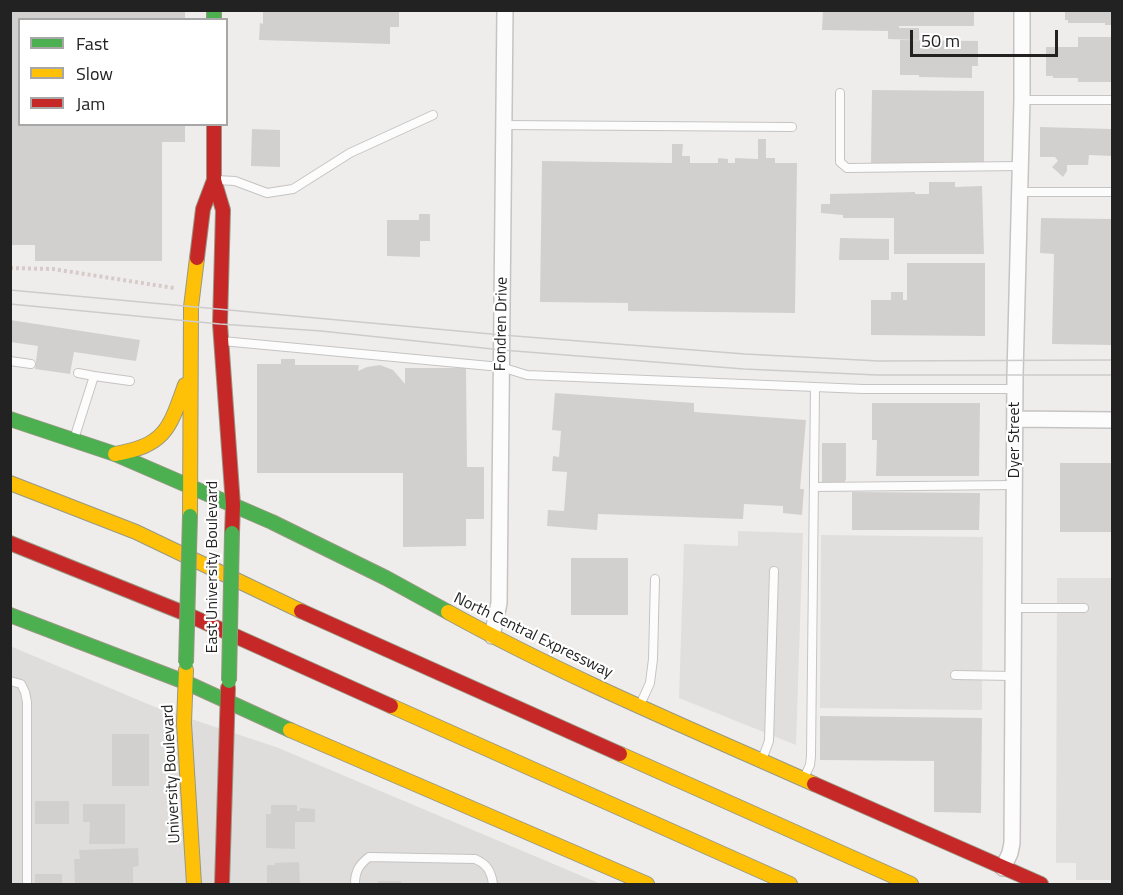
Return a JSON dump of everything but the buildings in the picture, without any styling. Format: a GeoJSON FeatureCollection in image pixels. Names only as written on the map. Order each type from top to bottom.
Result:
{"type":"FeatureCollection","features":[{"type":"Feature","properties":{"kind":"main road","name":"East University Boulevard"},"geometry":{"type":"LineString","coordinates":[[214,126],[214,180],[223,210],[221,341],[232,505],[222,885]]}},
{"type":"Feature","properties":{"kind":"main road","name":"East University Boulevard"},"geometry":{"type":"LineString","coordinates":[[186,663],[191,487],[191,307],[203,209],[214,180]]}},
{"type":"Feature","properties":{"kind":"main road"},"geometry":{"type":"LineString","coordinates":[[115,454],[149,445],[158,438],[171,421],[190,373]]}},
{"type":"Feature","properties":{"kind":"main road","name":"North Central Expressway"},"geometry":{"type":"LineString","coordinates":[[10,419],[115,454],[273,522],[350,559],[492,636],[639,706],[1041,885]]}},
{"type":"Feature","properties":{"kind":"main road"},"geometry":{"type":"LineString","coordinates":[[10,483],[136,532],[288,605],[911,885]]}},
{"type":"Feature","properties":{"kind":"main road"},"geometry":{"type":"LineString","coordinates":[[10,543],[184,613],[790,885]]}},
{"type":"Feature","properties":{"kind":"main road"},"geometry":{"type":"LineString","coordinates":[[10,554],[44,556]]}},
{"type":"Feature","properties":{"kind":"main road"},"geometry":{"type":"LineString","coordinates":[[10,615],[185,682],[647,885]]}},
{"type":"Feature","properties":{"kind":"main road","name":"University Boulevard"},"geometry":{"type":"LineString","coordinates":[[186,663],[184,723],[194,885]]}},
{"type":"Feature","properties":{"kind":"street","name":"Fondren Drive"},"geometry":{"type":"LineString","coordinates":[[492,636],[499,603],[505,10]]}},
{"type":"Feature","properties":{"kind":"street","name":"Dyer Street"},"geometry":{"type":"LineString","coordinates":[[1002,868],[1010,853],[1012,843],[1015,389],[1022,10]]}},
{"type":"Feature","properties":{"kind":"street"},"geometry":{"type":"LineString","coordinates":[[1015,419],[1113,420]]}},
{"type":"Feature","properties":{"kind":"lane"},"geometry":{"type":"LineString","coordinates":[[840,93],[840,162],[847,168],[1020,166]]}},
{"type":"Feature","properties":{"kind":"lane"},"geometry":{"type":"LineString","coordinates":[[1022,100],[1113,100]]}},
{"type":"Feature","properties":{"kind":"lane"},"geometry":{"type":"LineString","coordinates":[[214,180],[235,181],[267,193],[293,189],[350,153],[433,115]]}},
{"type":"Feature","properties":{"kind":"lane"},"geometry":{"type":"LineString","coordinates":[[504,125],[792,127]]}},
{"type":"Feature","properties":{"kind":"lane"},"geometry":{"type":"LineString","coordinates":[[1020,192],[1113,192]]}},
{"type":"Feature","properties":{"kind":"lane"},"geometry":{"type":"LineString","coordinates":[[221,341],[501,367],[527,375],[863,389],[1015,389]]}},
{"type":"Feature","properties":{"kind":"lane"},"geometry":{"type":"LineString","coordinates":[[10,361],[31,364]]}},
{"type":"Feature","properties":{"kind":"lane"},"geometry":{"type":"LineString","coordinates":[[78,373],[130,381]]}},
{"type":"Feature","properties":{"kind":"lane"},"geometry":{"type":"LineString","coordinates":[[74,440],[94,376]]}},
{"type":"Feature","properties":{"kind":"lane"},"geometry":{"type":"LineString","coordinates":[[803,780],[810,765],[811,756],[815,387]]}},
{"type":"Feature","properties":{"kind":"lane"},"geometry":{"type":"LineString","coordinates":[[814,488],[1015,485]]}},
{"type":"Feature","properties":{"kind":"lane"},"geometry":{"type":"LineString","coordinates":[[762,761],[769,741],[774,571]]}},
{"type":"Feature","properties":{"kind":"lane"},"geometry":{"type":"LineString","coordinates":[[639,706],[650,683],[655,579]]}},
{"type":"Feature","properties":{"kind":"lane"},"geometry":{"type":"LineString","coordinates":[[1014,608],[1084,608]]}},
{"type":"Feature","properties":{"kind":"lane"},"geometry":{"type":"LineString","coordinates":[[955,675],[1013,676]]}},
{"type":"Feature","properties":{"kind":"lane"},"geometry":{"type":"LineString","coordinates":[[10,681],[21,684],[27,702],[27,885]]}},
{"type":"Feature","properties":{"kind":"lane"},"geometry":{"type":"LineString","coordinates":[[355,885],[355,875],[360,864],[369,857],[475,859],[485,863],[493,885]]}},
{"type":"Feature","properties":{"kind":"path"},"geometry":{"type":"LineString","coordinates":[[10,268],[53,269],[177,289]]}},
{"type":"Feature","properties":{"kind":"shaded area"},"geometry":{"type":"Polygon","coordinates":[[[738,531],[803,533],[796,745],[679,698],[684,544],[738,546],[738,531]]]}},
{"type":"Feature","properties":{"kind":"shaded area"},"geometry":{"type":"Polygon","coordinates":[[[821,535],[983,537],[982,710],[820,708],[821,535]]]}},
{"type":"Feature","properties":{"kind":"shaded area"},"geometry":{"type":"Polygon","coordinates":[[[1057,578],[1112,578],[1112,880],[1076,880],[1076,863],[1056,863],[1057,578]]]}},
{"type":"Feature","properties":{"kind":"shaded area"},"geometry":{"type":"Polygon","coordinates":[[[10,646],[155,707],[276,747],[601,884],[11,884],[10,646]]]}},
{"type":"Feature","properties":{"kind":"tram line"},"geometry":{"type":"LineString","coordinates":[[10,290],[502,335],[745,354],[879,361],[1112,360]]}},
{"type":"Feature","properties":{"kind":"tram line"},"geometry":{"type":"LineString","coordinates":[[10,304],[321,331],[502,350],[744,369],[877,375],[1112,375]]}},
{"type":"Feature","properties":{"kind":"traffic: fast"},"geometry":{"type":"LineString","coordinates":[[214,10],[214,18]]}},
{"type":"Feature","properties":{"kind":"traffic: fast"},"geometry":{"type":"LineString","coordinates":[[10,419],[115,454],[272,522],[386,578],[448,612]]}},
{"type":"Feature","properties":{"kind":"traffic: fast"},"geometry":{"type":"LineString","coordinates":[[186,663],[190,516]]}},
{"type":"Feature","properties":{"kind":"traffic: fast"},"geometry":{"type":"LineString","coordinates":[[229,681],[232,533]]}},
{"type":"Feature","properties":{"kind":"traffic: fast"},"geometry":{"type":"LineString","coordinates":[[10,615],[185,682],[290,730]]}},
{"type":"Feature","properties":{"kind":"traffic: slow"},"geometry":{"type":"LineString","coordinates":[[190,516],[191,307],[197,258]]}},
{"type":"Feature","properties":{"kind":"traffic: slow"},"geometry":{"type":"LineString","coordinates":[[115,454],[145,446],[163,433],[174,414],[185,385]]}},
{"type":"Feature","properties":{"kind":"traffic: slow"},"geometry":{"type":"LineString","coordinates":[[10,483],[136,532],[301,611]]}},
{"type":"Feature","properties":{"kind":"traffic: slow"},"geometry":{"type":"LineString","coordinates":[[448,612],[538,659],[814,784]]}},
{"type":"Feature","properties":{"kind":"traffic: slow"},"geometry":{"type":"LineString","coordinates":[[186,670],[184,723],[194,884]]}},
{"type":"Feature","properties":{"kind":"traffic: slow"},"geometry":{"type":"LineString","coordinates":[[391,706],[790,884]]}},
{"type":"Feature","properties":{"kind":"traffic: slow"},"geometry":{"type":"LineString","coordinates":[[290,730],[647,884]]}},
{"type":"Feature","properties":{"kind":"traffic: slow"},"geometry":{"type":"LineString","coordinates":[[620,754],[911,884]]}},
{"type":"Feature","properties":{"kind":"traffic: jam"},"geometry":{"type":"LineString","coordinates":[[214,126],[214,180],[223,210],[220,324],[233,505],[232,533]]}},
{"type":"Feature","properties":{"kind":"traffic: jam"},"geometry":{"type":"LineString","coordinates":[[197,258],[203,209],[214,180]]}},
{"type":"Feature","properties":{"kind":"traffic: jam"},"geometry":{"type":"LineString","coordinates":[[10,543],[184,613],[391,706]]}},
{"type":"Feature","properties":{"kind":"traffic: jam"},"geometry":{"type":"LineString","coordinates":[[301,611],[620,754]]}},
{"type":"Feature","properties":{"kind":"traffic: jam"},"geometry":{"type":"LineString","coordinates":[[222,884],[228,688]]}},
{"type":"Feature","properties":{"kind":"traffic: jam"},"geometry":{"type":"LineString","coordinates":[[814,784],[1041,884]]}}]}
